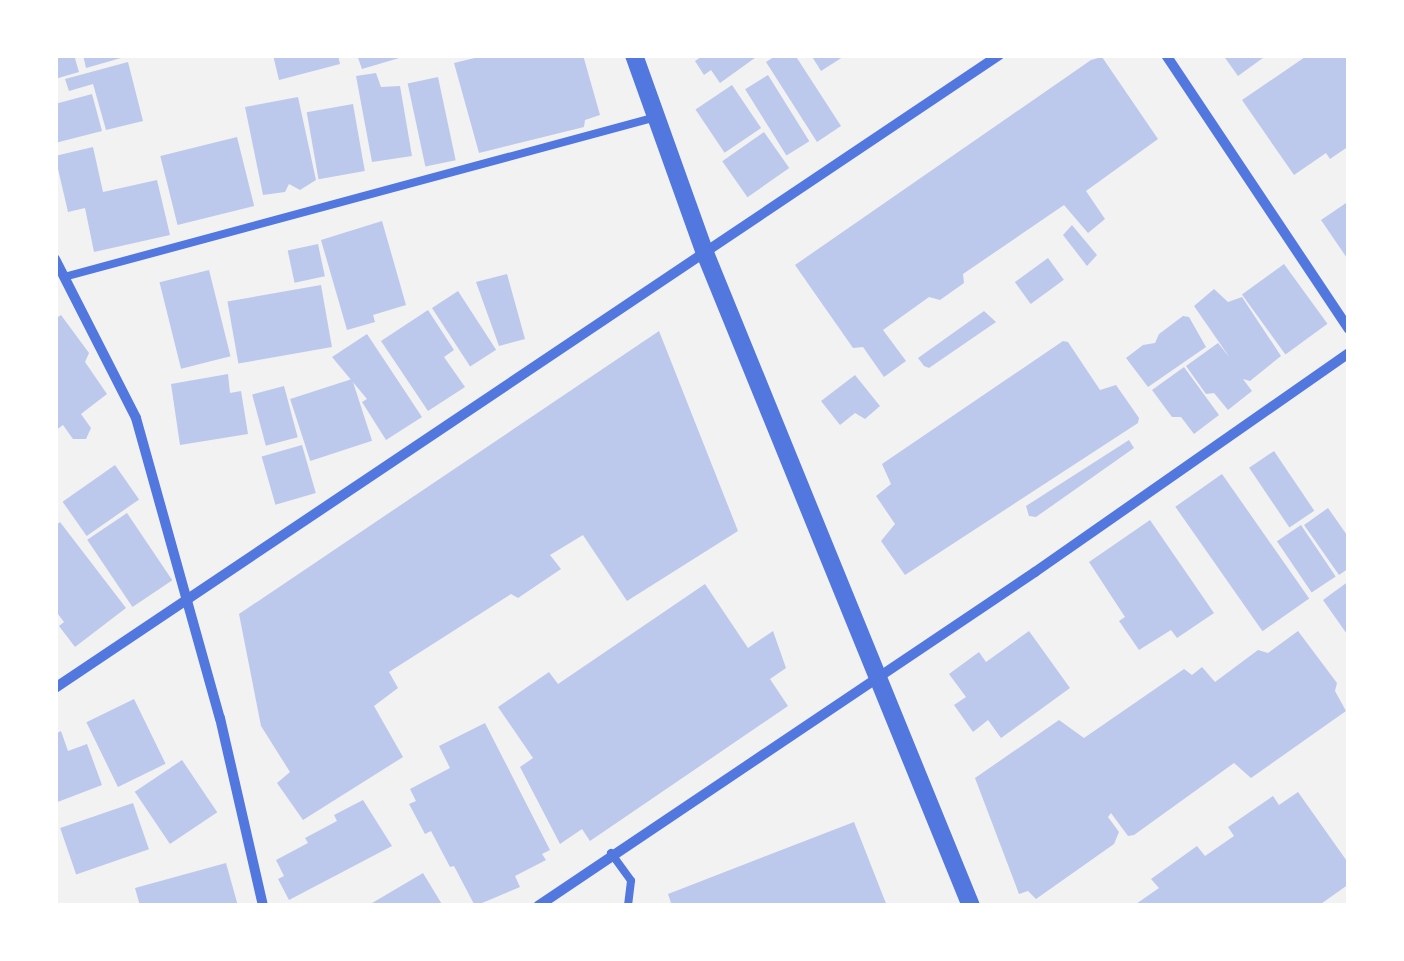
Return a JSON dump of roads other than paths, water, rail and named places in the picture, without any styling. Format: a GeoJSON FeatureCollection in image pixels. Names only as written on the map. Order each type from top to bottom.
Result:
{"type":"FeatureCollection","features":[{"type":"Feature","properties":{"kind":"street"},"geometry":{"type":"LineString","coordinates":[[634,55],[705,254],[970,906]]}},
{"type":"Feature","properties":{"kind":"street"},"geometry":{"type":"LineString","coordinates":[[55,688],[999,55]]}},
{"type":"Feature","properties":{"kind":"street"},"geometry":{"type":"LineString","coordinates":[[1166,55],[1349,329]]}},
{"type":"Feature","properties":{"kind":"street"},"geometry":{"type":"LineString","coordinates":[[55,259],[136,418],[220,718],[263,906]]}},
{"type":"Feature","properties":{"kind":"street"},"geometry":{"type":"LineString","coordinates":[[538,906],[1349,352]]}},
{"type":"Feature","properties":{"kind":"lane"},"geometry":{"type":"LineString","coordinates":[[64,278],[656,116]]}},
{"type":"Feature","properties":{"kind":"lane"},"geometry":{"type":"LineString","coordinates":[[611,854],[632,881],[628,906]]}}]}
